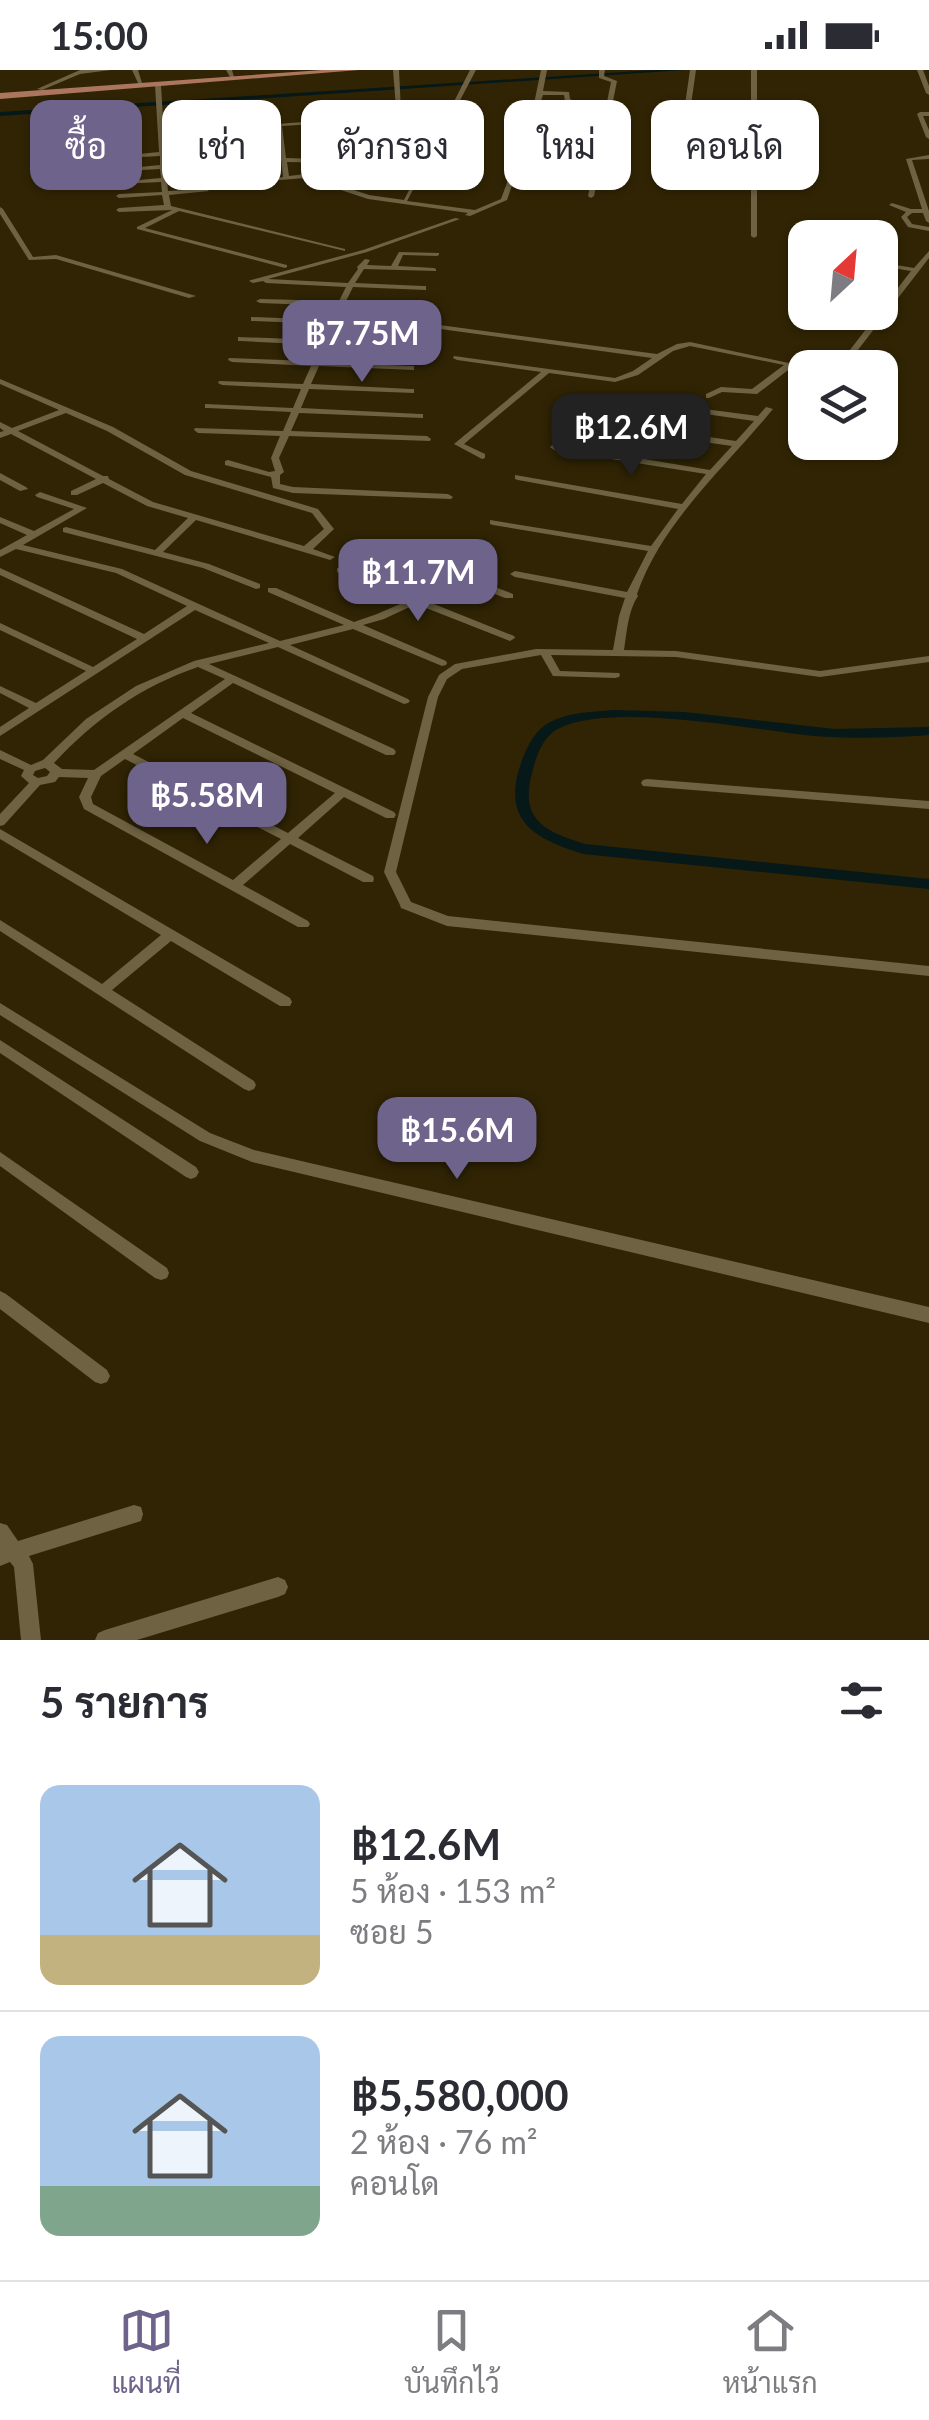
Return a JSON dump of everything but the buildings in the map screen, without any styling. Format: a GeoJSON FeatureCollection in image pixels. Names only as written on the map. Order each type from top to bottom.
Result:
{"type":"FeatureCollection","features":[{"type":"Feature","properties":{"kind":"main road"},"geometry":{"type":"LineString","coordinates":[[3,94],[230,73],[313,70]]}},
{"type":"Feature","properties":{"kind":"main road"},"geometry":{"type":"LineString","coordinates":[[37,91],[355,70]]}},
{"type":"Feature","properties":{"kind":"street"},"geometry":{"type":"LineString","coordinates":[[37,91],[82,71],[108,70]]}},
{"type":"Feature","properties":{"kind":"street"},"geometry":{"type":"LineString","coordinates":[[135,70],[140,82]]}},
{"type":"Feature","properties":{"kind":"street"},"geometry":{"type":"LineString","coordinates":[[396,70],[400,100]]}},
{"type":"Feature","properties":{"kind":"street"},"geometry":{"type":"LineString","coordinates":[[406,199],[473,70]]}},
{"type":"Feature","properties":{"kind":"street"},"geometry":{"type":"LineString","coordinates":[[689,100],[693,70]]}},
{"type":"Feature","properties":{"kind":"street"},"geometry":{"type":"LineString","coordinates":[[754,70],[754,236]]}},
{"type":"Feature","properties":{"kind":"street"},"geometry":{"type":"LineString","coordinates":[[920,70],[929,93]]}},
{"type":"Feature","properties":{"kind":"street"},"geometry":{"type":"LineString","coordinates":[[591,196],[614,81],[601,74]]}},
{"type":"Feature","properties":{"kind":"street"},"geometry":{"type":"LineString","coordinates":[[423,288],[254,280],[358,259],[504,200],[544,76]]}},
{"type":"Feature","properties":{"kind":"street"},"geometry":{"type":"LineString","coordinates":[[158,84],[162,121]]}},
{"type":"Feature","properties":{"kind":"street"},"geometry":{"type":"LineString","coordinates":[[541,93],[567,93],[566,100]]}},
{"type":"Feature","properties":{"kind":"street"},"geometry":{"type":"LineString","coordinates":[[0,105],[3,94]]}},
{"type":"Feature","properties":{"kind":"street"},"geometry":{"type":"LineString","coordinates":[[929,114],[920,114],[929,138]]}},
{"type":"Feature","properties":{"kind":"street"},"geometry":{"type":"LineString","coordinates":[[286,176],[279,125],[301,123]]}},
{"type":"Feature","properties":{"kind":"street"},"geometry":{"type":"LineString","coordinates":[[929,156],[909,157],[929,221]]}},
{"type":"Feature","properties":{"kind":"street"},"geometry":{"type":"LineString","coordinates":[[286,160],[301,160]]}},
{"type":"Feature","properties":{"kind":"street"},"geometry":{"type":"LineString","coordinates":[[281,177],[308,177],[368,196],[476,212]]}},
{"type":"Feature","properties":{"kind":"street"},"geometry":{"type":"LineString","coordinates":[[918,190],[929,190]]}},
{"type":"Feature","properties":{"kind":"street"},"geometry":{"type":"LineString","coordinates":[[119,196],[206,191]]}},
{"type":"Feature","properties":{"kind":"street"},"geometry":{"type":"LineString","coordinates":[[165,193],[168,206]]}},
{"type":"Feature","properties":{"kind":"street"},"geometry":{"type":"LineString","coordinates":[[892,205],[926,212]]}},
{"type":"Feature","properties":{"kind":"street"},"geometry":{"type":"LineString","coordinates":[[119,210],[168,206],[394,268],[434,270]]}},
{"type":"Feature","properties":{"kind":"street"},"geometry":{"type":"LineString","coordinates":[[178,209],[139,228],[285,266]]}},
{"type":"Feature","properties":{"kind":"street"},"geometry":{"type":"LineString","coordinates":[[0,210],[31,258],[53,256],[192,296]]}},
{"type":"Feature","properties":{"kind":"street"},"geometry":{"type":"LineString","coordinates":[[910,211],[904,218],[910,226],[929,229]]}},
{"type":"Feature","properties":{"kind":"street"},"geometry":{"type":"LineString","coordinates":[[380,252],[437,254]]}},
{"type":"Feature","properties":{"kind":"street"},"geometry":{"type":"LineString","coordinates":[[394,268],[400,253]]}},
{"type":"Feature","properties":{"kind":"street"},"geometry":{"type":"LineString","coordinates":[[854,350],[929,253]]}},
{"type":"Feature","properties":{"kind":"street"},"geometry":{"type":"LineString","coordinates":[[358,259],[275,458],[280,468],[275,474],[276,486],[448,497]]}},
{"type":"Feature","properties":{"kind":"street"},"geometry":{"type":"LineString","coordinates":[[898,267],[916,270]]}},
{"type":"Feature","properties":{"kind":"street"},"geometry":{"type":"LineString","coordinates":[[260,300],[422,306]]}},
{"type":"Feature","properties":{"kind":"street"},"geometry":{"type":"LineString","coordinates":[[254,320],[405,325]]}},
{"type":"Feature","properties":{"kind":"street"},"geometry":{"type":"LineString","coordinates":[[419,331],[432,326],[660,357]]}},
{"type":"Feature","properties":{"kind":"street"},"geometry":{"type":"LineString","coordinates":[[241,339],[406,346]]}},
{"type":"Feature","properties":{"kind":"street"},"geometry":{"type":"LineString","coordinates":[[458,358],[628,378],[678,345],[690,344],[788,363]]}},
{"type":"Feature","properties":{"kind":"street"},"geometry":{"type":"LineString","coordinates":[[232,360],[411,368]]}},
{"type":"Feature","properties":{"kind":"street"},"geometry":{"type":"LineString","coordinates":[[710,396],[721,389],[754,392],[788,366]]}},
{"type":"Feature","properties":{"kind":"street"},"geometry":{"type":"LineString","coordinates":[[482,456],[458,444],[548,371]]}},
{"type":"Feature","properties":{"kind":"street"},"geometry":{"type":"LineString","coordinates":[[0,381],[188,473],[315,511],[329,530],[306,550]]}},
{"type":"Feature","properties":{"kind":"street"},"geometry":{"type":"LineString","coordinates":[[222,383],[411,392]]}},
{"type":"Feature","properties":{"kind":"street"},"geometry":{"type":"LineString","coordinates":[[615,399],[761,419]]}},
{"type":"Feature","properties":{"kind":"street"},"geometry":{"type":"LineString","coordinates":[[208,406],[420,416]]}},
{"type":"Feature","properties":{"kind":"street"},"geometry":{"type":"LineString","coordinates":[[0,435],[66,410]]}},
{"type":"Feature","properties":{"kind":"street"},"geometry":{"type":"LineString","coordinates":[[618,652],[633,596],[653,550],[684,507],[769,410]]}},
{"type":"Feature","properties":{"kind":"street"},"geometry":{"type":"LineString","coordinates":[[586,422],[739,444]]}},
{"type":"Feature","properties":{"kind":"street"},"geometry":{"type":"LineString","coordinates":[[0,424],[141,500],[330,557]]}},
{"type":"Feature","properties":{"kind":"street"},"geometry":{"type":"LineString","coordinates":[[198,430],[427,440]]}},
{"type":"Feature","properties":{"kind":"street"},"geometry":{"type":"LineString","coordinates":[[554,446],[714,473]]}},
{"type":"Feature","properties":{"kind":"street"},"geometry":{"type":"LineString","coordinates":[[228,463],[275,474]]}},
{"type":"Feature","properties":{"kind":"street"},"geometry":{"type":"LineString","coordinates":[[0,476],[23,490]]}},
{"type":"Feature","properties":{"kind":"street"},"geometry":{"type":"LineString","coordinates":[[518,477],[684,507]]}},
{"type":"Feature","properties":{"kind":"street"},"geometry":{"type":"LineString","coordinates":[[74,493],[105,478]]}},
{"type":"Feature","properties":{"kind":"street"},"geometry":{"type":"LineString","coordinates":[[0,554],[82,508],[40,495]]}},
{"type":"Feature","properties":{"kind":"street"},"geometry":{"type":"LineString","coordinates":[[157,553],[194,517]]}},
{"type":"Feature","properties":{"kind":"street"},"geometry":{"type":"LineString","coordinates":[[0,520],[34,535]]}},
{"type":"Feature","properties":{"kind":"street"},"geometry":{"type":"LineString","coordinates":[[493,522],[653,550]]}},
{"type":"Feature","properties":{"kind":"street"},"geometry":{"type":"LineString","coordinates":[[66,530],[217,569],[256,586]]}},
{"type":"Feature","properties":{"kind":"street"},"geometry":{"type":"LineString","coordinates":[[372,543],[509,596]]}},
{"type":"Feature","properties":{"kind":"street"},"geometry":{"type":"LineString","coordinates":[[15,546],[119,572],[404,701]]}},
{"type":"Feature","properties":{"kind":"street"},"geometry":{"type":"LineString","coordinates":[[0,822],[33,775],[52,768],[115,702],[198,663],[355,625],[416,601],[452,574],[465,550]]}},
{"type":"Feature","properties":{"kind":"street"},"geometry":{"type":"LineString","coordinates":[[340,570],[510,638]]}},
{"type":"Feature","properties":{"kind":"street"},"geometry":{"type":"LineString","coordinates":[[0,571],[144,638]]}},
{"type":"Feature","properties":{"kind":"street"},"geometry":{"type":"LineString","coordinates":[[515,574],[633,596]]}},
{"type":"Feature","properties":{"kind":"street"},"geometry":{"type":"LineString","coordinates":[[272,590],[442,663]]}},
{"type":"Feature","properties":{"kind":"street"},"geometry":{"type":"LineString","coordinates":[[0,732],[194,606]]}},
{"type":"Feature","properties":{"kind":"street"},"geometry":{"type":"LineString","coordinates":[[0,626],[94,671]]}},
{"type":"Feature","properties":{"kind":"street"},"geometry":{"type":"LineString","coordinates":[[544,652],[557,674],[615,675]]}},
{"type":"Feature","properties":{"kind":"street"},"geometry":{"type":"LineString","coordinates":[[929,659],[820,674],[676,654],[544,652],[470,661],[443,677],[433,697],[393,852],[392,884],[406,905],[447,921],[929,971]]}},
{"type":"Feature","properties":{"kind":"street"},"geometry":{"type":"LineString","coordinates":[[198,663],[390,752]]}},
{"type":"Feature","properties":{"kind":"street"},"geometry":{"type":"LineString","coordinates":[[232,680],[96,774],[85,797],[88,806],[303,924]]}},
{"type":"Feature","properties":{"kind":"street"},"geometry":{"type":"LineString","coordinates":[[0,689],[37,708]]}},
{"type":"Feature","properties":{"kind":"street"},"geometry":{"type":"LineString","coordinates":[[183,714],[390,815]]}},
{"type":"Feature","properties":{"kind":"street"},"geometry":{"type":"LineString","coordinates":[[0,754],[33,775]]}},
{"type":"Feature","properties":{"kind":"street"},"geometry":{"type":"LineString","coordinates":[[125,754],[368,879]]}},
{"type":"Feature","properties":{"kind":"street"},"geometry":{"type":"LineString","coordinates":[[52,768],[96,774]]}},
{"type":"Feature","properties":{"kind":"street"},"geometry":{"type":"LineString","coordinates":[[648,783],[929,804]]}},
{"type":"Feature","properties":{"kind":"street"},"geometry":{"type":"LineString","coordinates":[[234,886],[342,792]]}},
{"type":"Feature","properties":{"kind":"street"},"geometry":{"type":"LineString","coordinates":[[0,833],[285,1002]]}},
{"type":"Feature","properties":{"kind":"street"},"geometry":{"type":"LineString","coordinates":[[0,925],[249,1085]]}},
{"type":"Feature","properties":{"kind":"street"},"geometry":{"type":"LineString","coordinates":[[102,991],[171,934]]}},
{"type":"Feature","properties":{"kind":"street"},"geometry":{"type":"LineString","coordinates":[[0,1008],[205,1138],[252,1156],[929,1316]]}},
{"type":"Feature","properties":{"kind":"street"},"geometry":{"type":"LineString","coordinates":[[2,1048],[191,1172]]}},
{"type":"Feature","properties":{"kind":"street"},"geometry":{"type":"LineString","coordinates":[[0,1158],[161,1273]]}},
{"type":"Feature","properties":{"kind":"street"},"geometry":{"type":"LineString","coordinates":[[0,1299],[101,1376]]}},
{"type":"Feature","properties":{"kind":"street"},"geometry":{"type":"LineString","coordinates":[[7,1554],[30,1543],[134,1514]]}},
{"type":"Feature","properties":{"kind":"street"},"geometry":{"type":"LineString","coordinates":[[0,1532],[7,1554],[23,1564],[31,1640]]}},
{"type":"Feature","properties":{"kind":"street"},"geometry":{"type":"LineString","coordinates":[[105,1640],[278,1586]]}},
{"type":"Feature","properties":{"kind":"waterway"},"geometry":{"type":"LineString","coordinates":[[0,114],[682,70]]}},
{"type":"Feature","properties":{"kind":"waterway"},"geometry":{"type":"LineString","coordinates":[[929,731],[834,733],[685,716],[582,717],[555,725],[540,738],[528,761],[522,797],[526,815],[539,829],[583,849],[929,884]]}}]}
